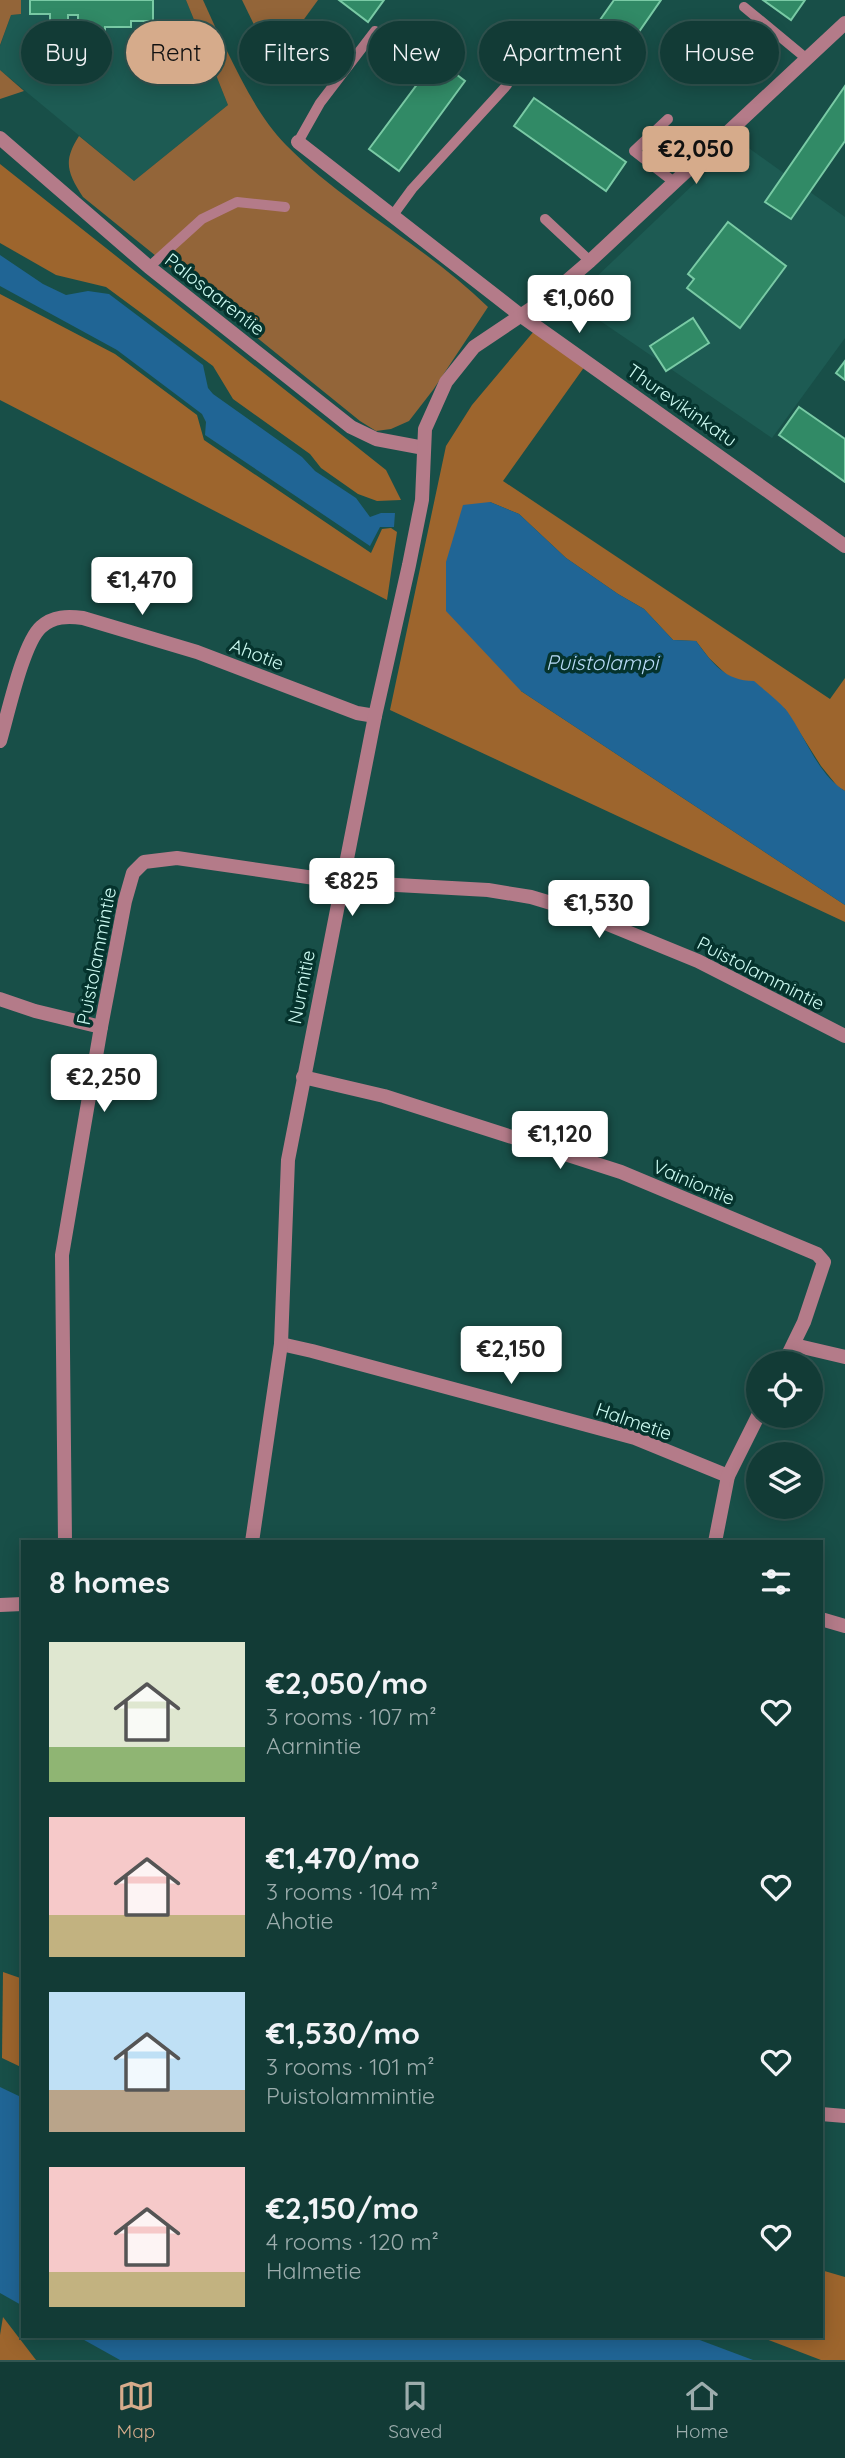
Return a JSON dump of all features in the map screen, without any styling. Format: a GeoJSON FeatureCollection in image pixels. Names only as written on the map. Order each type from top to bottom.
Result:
{"type":"FeatureCollection","features":[{"type":"Feature","properties":{"kind":"street","name":"Nurmitie"},"geometry":{"type":"LineString","coordinates":[[251,1540],[281,1344],[288,1160],[375,716],[410,565],[422,500],[425,429],[446,382],[474,347],[547,298],[590,261],[845,23]]}},
{"type":"Feature","properties":{"kind":"street","name":"Palosaarentie"},"geometry":{"type":"LineString","coordinates":[[0,138],[149,267],[351,427],[376,439],[424,447]]}},
{"type":"Feature","properties":{"kind":"street","name":"Thurevikinkatu"},"geometry":{"type":"LineString","coordinates":[[298,142],[520,315],[845,546]]}},
{"type":"Feature","properties":{"kind":"street","name":"Ahotie"},"geometry":{"type":"LineString","coordinates":[[0,741],[30,640],[42,626],[55,618],[69,616],[197,652],[347,709],[375,716]]}},
{"type":"Feature","properties":{"kind":"street","name":"Puistolammintie"},"geometry":{"type":"LineString","coordinates":[[65,1540],[62,1255],[125,901],[133,873],[144,862],[177,858],[342,882],[488,890],[531,897],[571,909],[698,961],[845,1037]]}},
{"type":"Feature","properties":{"kind":"street"},"geometry":{"type":"LineString","coordinates":[[0,999],[35,1011],[101,1027]]}},
{"type":"Feature","properties":{"kind":"street","name":"Vainiontie"},"geometry":{"type":"LineString","coordinates":[[303,1077],[384,1096],[621,1172],[817,1254],[824,1262],[794,1345]]}},
{"type":"Feature","properties":{"kind":"street","name":"Halmetie"},"geometry":{"type":"LineString","coordinates":[[281,1344],[313,1350],[635,1438],[728,1476]]}},
{"type":"Feature","properties":{"kind":"street"},"geometry":{"type":"LineString","coordinates":[[791,1351],[794,1345],[845,1357]]}},
{"type":"Feature","properties":{"kind":"street"},"geometry":{"type":"LineString","coordinates":[[715,1540],[728,1476],[752,1428]]}},
{"type":"Feature","properties":{"kind":"street"},"geometry":{"type":"LineString","coordinates":[[0,1605],[21,1604]]}},
{"type":"Feature","properties":{"kind":"street"},"geometry":{"type":"LineString","coordinates":[[823,1620],[845,1626]]}},
{"type":"Feature","properties":{"kind":"street"},"geometry":{"type":"LineString","coordinates":[[823,2114],[845,2116]]}},
{"type":"Feature","properties":{"kind":"lane"},"geometry":{"type":"LineString","coordinates":[[744,7],[807,59]]}},
{"type":"Feature","properties":{"kind":"lane"},"geometry":{"type":"LineString","coordinates":[[298,142],[320,103],[368,40]]}},
{"type":"Feature","properties":{"kind":"lane"},"geometry":{"type":"LineString","coordinates":[[393,215],[412,189],[508,85]]}},
{"type":"Feature","properties":{"kind":"lane"},"geometry":{"type":"LineString","coordinates":[[668,119],[634,151],[674,182]]}},
{"type":"Feature","properties":{"kind":"lane"},"geometry":{"type":"LineString","coordinates":[[149,267],[202,219],[237,202],[285,207]]}},
{"type":"Feature","properties":{"kind":"lane"},"geometry":{"type":"LineString","coordinates":[[545,219],[590,261]]}},
{"type":"Feature","properties":{"kind":"shaded area"},"geometry":{"type":"Polygon","coordinates":[[[0,0],[21,0],[21,14],[11,15],[0,45],[0,0]]]}},
{"type":"Feature","properties":{"kind":"shaded area"},"geometry":{"type":"Polygon","coordinates":[[[21,0],[186,0],[194,21],[126,21],[126,84],[220,84],[228,105],[134,181],[0,70],[0,46],[11,15],[21,14],[21,0]]]}},
{"type":"Feature","properties":{"kind":"shaded area"},"geometry":{"type":"Polygon","coordinates":[[[186,0],[203,0],[212,21],[194,21],[186,0]]]}},
{"type":"Feature","properties":{"kind":"shaded area"},"geometry":{"type":"Polygon","coordinates":[[[242,0],[318,0],[303,21],[252,21],[242,0]]]}},
{"type":"Feature","properties":{"kind":"shaded area"},"geometry":{"type":"Polygon","coordinates":[[[225,49],[239,75],[239,84],[244,84],[286,145],[309,167],[439,265],[488,307],[409,421],[391,429],[376,431],[360,421],[83,197],[73,180],[69,160],[79,136],[134,181],[228,105],[220,84],[225,84],[225,49]]]}},
{"type":"Feature","properties":{"kind":"shaded area"},"geometry":{"type":"Polygon","coordinates":[[[0,70],[24,91],[0,99],[0,70]]]}},
{"type":"Feature","properties":{"kind":"shaded area"},"geometry":{"type":"Polygon","coordinates":[[[739,141],[845,217],[845,338],[772,438],[571,301],[739,141]]]}},
{"type":"Feature","properties":{"kind":"shaded area"},"geometry":{"type":"Polygon","coordinates":[[[0,164],[386,470],[401,500],[377,501],[358,494],[321,468],[310,454],[233,399],[213,366],[106,287],[56,275],[0,243],[0,164]]]}},
{"type":"Feature","properties":{"kind":"shaded area"},"geometry":{"type":"Polygon","coordinates":[[[0,294],[115,354],[197,415],[204,440],[371,553],[382,529],[391,528],[397,532],[387,600],[0,400],[0,294]]]}},
{"type":"Feature","properties":{"kind":"shaded area"},"geometry":{"type":"Polygon","coordinates":[[[540,324],[590,359],[503,481],[830,699],[845,678],[845,791],[838,787],[821,766],[785,709],[729,677],[696,641],[673,640],[644,609],[566,558],[519,514],[490,502],[521,691],[845,905],[845,922],[390,710],[446,446],[472,405],[540,324]]]}},
{"type":"Feature","properties":{"kind":"shaded area"},"geometry":{"type":"Polygon","coordinates":[[[3,1972],[21,1978],[21,2067],[2,2058],[3,1972]]]}},
{"type":"Feature","properties":{"kind":"shaded area"},"geometry":{"type":"Polygon","coordinates":[[[823,2271],[845,2277],[845,2360],[821,2360],[763,2338],[823,2338],[823,2271]]]}},
{"type":"Feature","properties":{"kind":"shaded area"},"geometry":{"type":"Polygon","coordinates":[[[3,2317],[36,2360],[0,2360],[3,2317]]]}},
{"type":"Feature","properties":{"kind":"water"},"geometry":{"type":"Polygon","coordinates":[[[0,255],[43,284],[66,295],[88,291],[109,294],[203,365],[208,388],[213,394],[302,457],[315,471],[356,498],[370,517],[381,513],[395,513],[394,527],[380,527],[370,546],[205,435],[206,422],[202,414],[117,350],[0,286],[0,255]]]}},
{"type":"Feature","properties":{"kind":"water","name":"Puistolampi"},"geometry":{"type":"Polygon","coordinates":[[[490,502],[519,514],[566,558],[644,609],[673,640],[696,641],[720,669],[735,678],[754,681],[783,707],[827,775],[845,791],[845,905],[521,691],[446,611],[446,562],[463,505],[490,502]]]}},
{"type":"Feature","properties":{"kind":"water"},"geometry":{"type":"Polygon","coordinates":[[[0,2087],[21,2097],[21,2305],[0,2293],[0,2087]]]}},
{"type":"Feature","properties":{"kind":"water"},"geometry":{"type":"Polygon","coordinates":[[[81,2338],[694,2338],[753,2360],[120,2360],[81,2338]]]}},
{"type":"Feature","properties":{"kind":"building"},"geometry":{"type":"Polygon","coordinates":[[[30,0],[153,0],[153,21],[126,21],[126,27],[112,27],[112,21],[78,21],[78,15],[68,15],[68,21],[50,21],[50,14],[30,14],[30,0]]]}},
{"type":"Feature","properties":{"kind":"building"},"geometry":{"type":"Polygon","coordinates":[[[339,0],[384,0],[368,22],[339,0]]]}},
{"type":"Feature","properties":{"kind":"building"},"geometry":{"type":"Polygon","coordinates":[[[614,0],[661,0],[646,22],[599,21],[614,0]]]}},
{"type":"Feature","properties":{"kind":"building"},"geometry":{"type":"Polygon","coordinates":[[[763,0],[805,0],[791,20],[763,0]]]}},
{"type":"Feature","properties":{"kind":"building"},"geometry":{"type":"Polygon","coordinates":[[[417,84],[463,84],[399,171],[369,149],[417,84]]]}},
{"type":"Feature","properties":{"kind":"building"},"geometry":{"type":"Polygon","coordinates":[[[845,86],[845,141],[791,219],[765,202],[845,86]]]}},
{"type":"Feature","properties":{"kind":"building"},"geometry":{"type":"Polygon","coordinates":[[[534,98],[626,162],[606,191],[514,126],[534,98]]]}},
{"type":"Feature","properties":{"kind":"building"},"geometry":{"type":"Polygon","coordinates":[[[728,222],[786,266],[740,328],[687,288],[694,279],[688,274],[728,222]]]}},
{"type":"Feature","properties":{"kind":"building"},"geometry":{"type":"Polygon","coordinates":[[[693,318],[709,343],[666,371],[650,346],[693,318]]]}},
{"type":"Feature","properties":{"kind":"building"},"geometry":{"type":"Polygon","coordinates":[[[845,361],[845,380],[836,373],[845,361]]]}},
{"type":"Feature","properties":{"kind":"building"},"geometry":{"type":"Polygon","coordinates":[[[799,407],[845,439],[845,482],[779,435],[799,407]]]}}]}
